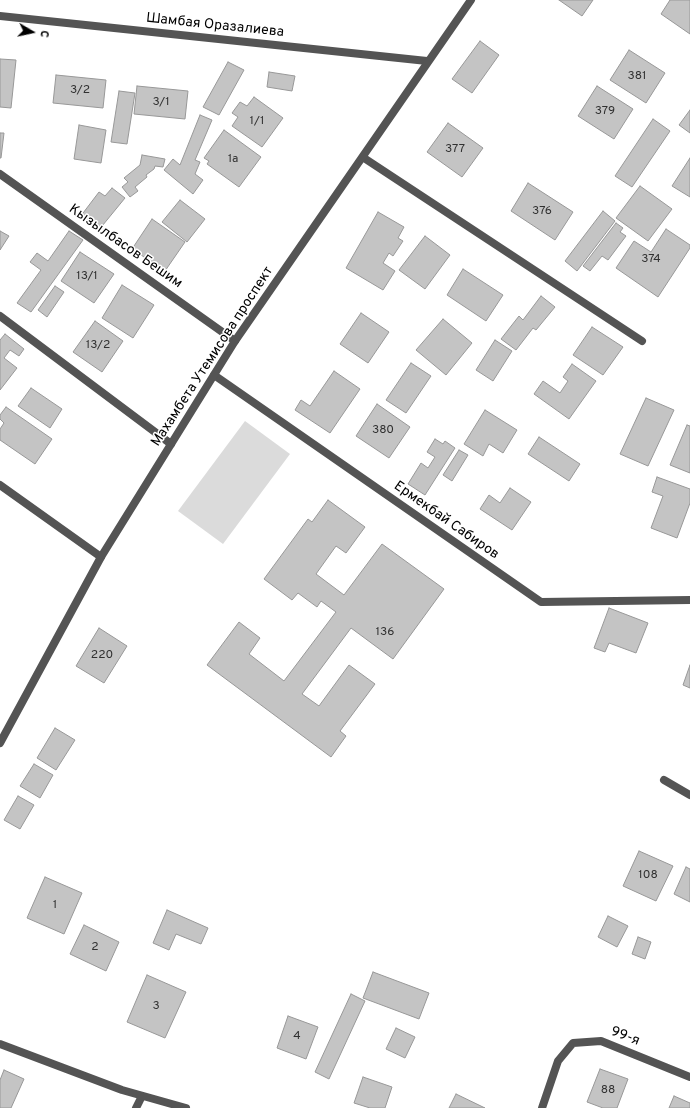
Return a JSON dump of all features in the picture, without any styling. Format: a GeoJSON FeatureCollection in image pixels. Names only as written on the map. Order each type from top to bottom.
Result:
{"type":"FeatureCollection","features":[{"type":"Feature","properties":{"kind":"street","name":"Махамбета Утемисова проспект"},"geometry":{"type":"LineString","coordinates":[[0,743],[101,556],[235,341],[364,158],[427,62],[471,0]]}},
{"type":"Feature","properties":{"kind":"street","name":"Шамбая Оразалиева"},"geometry":{"type":"LineString","coordinates":[[0,16],[427,62]]}},
{"type":"Feature","properties":{"kind":"street"},"geometry":{"type":"LineString","coordinates":[[364,158],[642,341]]}},
{"type":"Feature","properties":{"kind":"street","name":"Кызылбасов Бешим"},"geometry":{"type":"LineString","coordinates":[[0,174],[235,341]]}},
{"type":"Feature","properties":{"kind":"street"},"geometry":{"type":"LineString","coordinates":[[0,316],[171,444]]}},
{"type":"Feature","properties":{"kind":"street","name":"Ермекбай Сабиров"},"geometry":{"type":"LineString","coordinates":[[214,375],[540,602],[690,600]]}},
{"type":"Feature","properties":{"kind":"street"},"geometry":{"type":"LineString","coordinates":[[0,485],[101,556]]}},
{"type":"Feature","properties":{"kind":"street"},"geometry":{"type":"LineString","coordinates":[[664,780],[690,796]]}},
{"type":"Feature","properties":{"kind":"street","name":"99-я"},"geometry":{"type":"LineString","coordinates":[[542,1108],[558,1061],[573,1043],[601,1042],[690,1077]]}},
{"type":"Feature","properties":{"kind":"street"},"geometry":{"type":"LineString","coordinates":[[0,1044],[122,1090],[186,1108]]}},
{"type":"Feature","properties":{"kind":"street"},"geometry":{"type":"LineString","coordinates":[[136,1108],[142,1096]]}},
{"type":"Feature","properties":{"kind":"shaded area"},"geometry":{"type":"Polygon","coordinates":[[[245,421],[290,454],[223,544],[178,511],[245,421]]]}},
{"type":"Feature","properties":{"kind":"building"},"geometry":{"type":"Polygon","coordinates":[[[559,0],[593,0],[582,16],[559,0]]]}},
{"type":"Feature","properties":{"kind":"building"},"geometry":{"type":"Polygon","coordinates":[[[670,0],[690,0],[690,34],[661,14],[670,0]]]}},
{"type":"Feature","properties":{"kind":"building"},"geometry":{"type":"Polygon","coordinates":[[[480,41],[499,55],[472,93],[452,79],[480,41]]]}},
{"type":"Feature","properties":{"kind":"building"},"geometry":{"type":"Polygon","coordinates":[[[629,50],[665,73],[646,103],[610,80],[629,50]]]}},
{"type":"Feature","properties":{"kind":"building"},"geometry":{"type":"Polygon","coordinates":[[[0,59],[16,60],[11,108],[0,107],[0,59]]]}},
{"type":"Feature","properties":{"kind":"building"},"geometry":{"type":"Polygon","coordinates":[[[228,62],[244,70],[219,115],[203,107],[228,62]]]}},
{"type":"Feature","properties":{"kind":"building"},"geometry":{"type":"Polygon","coordinates":[[[269,72],[295,76],[292,91],[267,87],[269,72]]]}},
{"type":"Feature","properties":{"kind":"building"},"geometry":{"type":"Polygon","coordinates":[[[56,75],[106,80],[103,108],[53,103],[56,75]]]}},
{"type":"Feature","properties":{"kind":"building"},"geometry":{"type":"Polygon","coordinates":[[[137,86],[188,91],[185,119],[134,114],[137,86]]]}},
{"type":"Feature","properties":{"kind":"building"},"geometry":{"type":"Polygon","coordinates":[[[597,86],[633,109],[614,139],[578,116],[597,86]]]}},
{"type":"Feature","properties":{"kind":"building"},"geometry":{"type":"Polygon","coordinates":[[[119,91],[135,93],[127,144],[111,142],[119,91]]]}},
{"type":"Feature","properties":{"kind":"building"},"geometry":{"type":"Polygon","coordinates":[[[254,97],[283,118],[262,147],[232,126],[238,117],[232,113],[240,102],[247,106],[254,97]]]}},
{"type":"Feature","properties":{"kind":"building"},"geometry":{"type":"Polygon","coordinates":[[[690,110],[690,133],[679,125],[690,110]]]}},
{"type":"Feature","properties":{"kind":"building"},"geometry":{"type":"Polygon","coordinates":[[[200,115],[212,120],[195,160],[200,162],[195,174],[203,180],[193,194],[164,170],[173,159],[180,165],[200,115]]]}},
{"type":"Feature","properties":{"kind":"building"},"geometry":{"type":"Polygon","coordinates":[[[653,119],[670,131],[632,187],[615,176],[653,119]]]}},
{"type":"Feature","properties":{"kind":"building"},"geometry":{"type":"Polygon","coordinates":[[[448,123],[483,148],[462,177],[427,152],[448,123]]]}},
{"type":"Feature","properties":{"kind":"building"},"geometry":{"type":"Polygon","coordinates":[[[79,125],[106,130],[101,163],[74,159],[79,125]]]}},
{"type":"Feature","properties":{"kind":"building"},"geometry":{"type":"Polygon","coordinates":[[[224,130],[261,157],[239,187],[207,164],[209,161],[204,158],[224,130]]]}},
{"type":"Feature","properties":{"kind":"building"},"geometry":{"type":"Polygon","coordinates":[[[0,133],[4,133],[1,158],[0,158],[0,133]]]}},
{"type":"Feature","properties":{"kind":"building"},"geometry":{"type":"Polygon","coordinates":[[[142,155],[165,159],[163,167],[155,166],[154,169],[146,175],[147,177],[135,187],[138,191],[130,197],[122,187],[128,182],[124,178],[140,165],[142,155]]]}},
{"type":"Feature","properties":{"kind":"building"},"geometry":{"type":"Polygon","coordinates":[[[690,158],[690,197],[672,186],[690,158]]]}},
{"type":"Feature","properties":{"kind":"building"},"geometry":{"type":"Polygon","coordinates":[[[528,183],[573,212],[555,240],[511,211],[528,183]]]}},
{"type":"Feature","properties":{"kind":"building"},"geometry":{"type":"Polygon","coordinates":[[[640,186],[672,209],[648,241],[616,218],[640,186]]]}},
{"type":"Feature","properties":{"kind":"building"},"geometry":{"type":"Polygon","coordinates":[[[112,188],[125,198],[98,231],[80,217],[99,192],[105,196],[112,188]]]}},
{"type":"Feature","properties":{"kind":"building"},"geometry":{"type":"Polygon","coordinates":[[[180,200],[205,219],[187,242],[162,222],[180,200]]]}},
{"type":"Feature","properties":{"kind":"building"},"geometry":{"type":"Polygon","coordinates":[[[603,211],[615,221],[577,271],[565,261],[603,211]]]}},
{"type":"Feature","properties":{"kind":"building"},"geometry":{"type":"Polygon","coordinates":[[[378,212],[404,227],[398,238],[403,241],[393,256],[389,253],[383,263],[395,271],[383,290],[346,268],[378,212]]]}},
{"type":"Feature","properties":{"kind":"building"},"geometry":{"type":"Polygon","coordinates":[[[152,219],[185,242],[165,271],[132,249],[152,219]]]}},
{"type":"Feature","properties":{"kind":"building"},"geometry":{"type":"Polygon","coordinates":[[[616,223],[623,228],[620,232],[626,236],[608,260],[602,256],[590,271],[583,266],[616,223]]]}},
{"type":"Feature","properties":{"kind":"building"},"geometry":{"type":"Polygon","coordinates":[[[666,229],[690,245],[690,248],[658,297],[616,268],[634,241],[651,252],[666,229]]]}},
{"type":"Feature","properties":{"kind":"building"},"geometry":{"type":"Polygon","coordinates":[[[0,231],[9,236],[0,250],[0,231]]]}},
{"type":"Feature","properties":{"kind":"building"},"geometry":{"type":"Polygon","coordinates":[[[69,231],[83,240],[31,312],[17,303],[41,270],[30,262],[37,253],[48,261],[69,231]]]}},
{"type":"Feature","properties":{"kind":"building"},"geometry":{"type":"Polygon","coordinates":[[[425,236],[450,255],[425,289],[399,270],[425,236]]]}},
{"type":"Feature","properties":{"kind":"building"},"geometry":{"type":"Polygon","coordinates":[[[80,252],[114,274],[94,303],[61,281],[80,252]]]}},
{"type":"Feature","properties":{"kind":"building"},"geometry":{"type":"Polygon","coordinates":[[[463,269],[503,295],[486,321],[447,295],[463,269]]]}},
{"type":"Feature","properties":{"kind":"building"},"geometry":{"type":"Polygon","coordinates":[[[122,285],[154,305],[133,338],[102,318],[122,285]]]}},
{"type":"Feature","properties":{"kind":"building"},"geometry":{"type":"Polygon","coordinates":[[[55,286],[64,292],[47,317],[38,310],[55,286]]]}},
{"type":"Feature","properties":{"kind":"building"},"geometry":{"type":"Polygon","coordinates":[[[541,296],[555,307],[536,330],[533,328],[516,350],[501,339],[519,316],[523,320],[541,296]]]}},
{"type":"Feature","properties":{"kind":"building"},"geometry":{"type":"Polygon","coordinates":[[[361,313],[389,332],[368,363],[340,344],[361,313]]]}},
{"type":"Feature","properties":{"kind":"building"},"geometry":{"type":"Polygon","coordinates":[[[443,319],[472,343],[446,375],[416,350],[443,319]]]}},
{"type":"Feature","properties":{"kind":"building"},"geometry":{"type":"Polygon","coordinates":[[[95,321],[123,341],[102,372],[73,352],[95,321]]]}},
{"type":"Feature","properties":{"kind":"building"},"geometry":{"type":"Polygon","coordinates":[[[592,327],[623,347],[603,375],[573,355],[592,327]]]}},
{"type":"Feature","properties":{"kind":"building"},"geometry":{"type":"Polygon","coordinates":[[[5,334],[24,349],[19,356],[10,350],[4,358],[17,368],[0,390],[0,340],[5,334]]]}},
{"type":"Feature","properties":{"kind":"building"},"geometry":{"type":"Polygon","coordinates":[[[495,340],[512,351],[493,381],[476,370],[495,340]]]}},
{"type":"Feature","properties":{"kind":"building"},"geometry":{"type":"Polygon","coordinates":[[[411,363],[431,376],[406,413],[386,400],[411,363]]]}},
{"type":"Feature","properties":{"kind":"building"},"geometry":{"type":"Polygon","coordinates":[[[572,364],[596,381],[569,419],[534,394],[543,381],[560,393],[568,381],[563,377],[572,364]]]}},
{"type":"Feature","properties":{"kind":"building"},"geometry":{"type":"Polygon","coordinates":[[[334,371],[360,389],[330,433],[295,410],[301,400],[310,406],[334,371]]]}},
{"type":"Feature","properties":{"kind":"building"},"geometry":{"type":"Polygon","coordinates":[[[31,388],[62,409],[50,428],[18,406],[31,388]]]}},
{"type":"Feature","properties":{"kind":"building"},"geometry":{"type":"Polygon","coordinates":[[[646,398],[674,410],[648,466],[620,454],[646,398]]]}},
{"type":"Feature","properties":{"kind":"building"},"geometry":{"type":"Polygon","coordinates":[[[377,404],[410,427],[389,458],[356,436],[377,404]]]}},
{"type":"Feature","properties":{"kind":"building"},"geometry":{"type":"Polygon","coordinates":[[[6,407],[52,439],[35,464],[0,440],[0,429],[4,423],[0,419],[0,415],[6,407]]]}},
{"type":"Feature","properties":{"kind":"building"},"geometry":{"type":"Polygon","coordinates":[[[485,410],[517,430],[503,453],[489,444],[483,456],[464,444],[485,410]]]}},
{"type":"Feature","properties":{"kind":"building"},"geometry":{"type":"Polygon","coordinates":[[[687,425],[690,426],[690,473],[670,465],[687,425]]]}},
{"type":"Feature","properties":{"kind":"building"},"geometry":{"type":"Polygon","coordinates":[[[539,437],[580,464],[569,481],[528,454],[539,437]]]}},
{"type":"Feature","properties":{"kind":"building"},"geometry":{"type":"Polygon","coordinates":[[[435,439],[443,444],[445,441],[455,448],[425,495],[408,484],[421,463],[428,468],[435,457],[427,452],[435,439]]]}},
{"type":"Feature","properties":{"kind":"building"},"geometry":{"type":"Polygon","coordinates":[[[459,450],[468,455],[452,481],[443,475],[459,450]]]}},
{"type":"Feature","properties":{"kind":"building"},"geometry":{"type":"Polygon","coordinates":[[[657,477],[690,489],[690,503],[677,538],[651,528],[663,496],[652,492],[657,477]]]}},
{"type":"Feature","properties":{"kind":"building"},"geometry":{"type":"Polygon","coordinates":[[[510,488],[531,502],[512,530],[480,509],[489,495],[500,503],[510,488]]]}},
{"type":"Feature","properties":{"kind":"building"},"geometry":{"type":"Polygon","coordinates":[[[328,500],[365,527],[346,553],[336,546],[316,574],[344,595],[382,544],[444,589],[393,659],[351,628],[302,694],[319,706],[349,665],[375,684],[340,731],[346,736],[331,757],[207,665],[239,622],[260,638],[249,654],[284,681],[336,612],[321,601],[317,607],[298,593],[292,600],[264,579],[308,519],[312,522],[328,500]]]}},
{"type":"Feature","properties":{"kind":"building"},"geometry":{"type":"Polygon","coordinates":[[[609,608],[648,623],[636,653],[609,643],[605,652],[594,648],[609,608]]]}},
{"type":"Feature","properties":{"kind":"building"},"geometry":{"type":"Polygon","coordinates":[[[99,628],[127,646],[104,683],[76,666],[99,628]]]}},
{"type":"Feature","properties":{"kind":"building"},"geometry":{"type":"Polygon","coordinates":[[[690,665],[690,688],[683,685],[690,665]]]}},
{"type":"Feature","properties":{"kind":"building"},"geometry":{"type":"Polygon","coordinates":[[[55,728],[75,740],[56,770],[37,758],[55,728]]]}},
{"type":"Feature","properties":{"kind":"building"},"geometry":{"type":"Polygon","coordinates":[[[34,764],[53,775],[40,798],[20,786],[34,764]]]}},
{"type":"Feature","properties":{"kind":"building"},"geometry":{"type":"Polygon","coordinates":[[[18,796],[34,805],[20,829],[4,820],[18,796]]]}},
{"type":"Feature","properties":{"kind":"building"},"geometry":{"type":"Polygon","coordinates":[[[639,851],[673,866],[656,901],[623,886],[639,851]]]}},
{"type":"Feature","properties":{"kind":"building"},"geometry":{"type":"Polygon","coordinates":[[[686,867],[690,869],[690,902],[674,894],[686,867]]]}},
{"type":"Feature","properties":{"kind":"building"},"geometry":{"type":"Polygon","coordinates":[[[45,877],[82,893],[64,934],[27,918],[45,877]]]}},
{"type":"Feature","properties":{"kind":"building"},"geometry":{"type":"Polygon","coordinates":[[[167,910],[208,928],[201,944],[176,934],[169,950],[153,943],[167,910]]]}},
{"type":"Feature","properties":{"kind":"building"},"geometry":{"type":"Polygon","coordinates":[[[608,916],[628,926],[617,947],[598,937],[608,916]]]}},
{"type":"Feature","properties":{"kind":"building"},"geometry":{"type":"Polygon","coordinates":[[[84,925],[119,942],[106,971],[70,954],[84,925]]]}},
{"type":"Feature","properties":{"kind":"building"},"geometry":{"type":"Polygon","coordinates":[[[638,937],[651,942],[645,959],[632,954],[638,937]]]}},
{"type":"Feature","properties":{"kind":"building"},"geometry":{"type":"Polygon","coordinates":[[[373,972],[429,993],[419,1019],[363,998],[373,972]]]}},
{"type":"Feature","properties":{"kind":"building"},"geometry":{"type":"Polygon","coordinates":[[[147,975],[186,992],[165,1038],[127,1022],[147,975]]]}},
{"type":"Feature","properties":{"kind":"building"},"geometry":{"type":"Polygon","coordinates":[[[351,994],[365,1001],[329,1079],[315,1072],[351,994]]]}},
{"type":"Feature","properties":{"kind":"building"},"geometry":{"type":"Polygon","coordinates":[[[288,1016],[318,1027],[306,1059],[277,1048],[288,1016]]]}},
{"type":"Feature","properties":{"kind":"building"},"geometry":{"type":"Polygon","coordinates":[[[396,1028],[415,1037],[405,1058],[386,1049],[396,1028]]]}},
{"type":"Feature","properties":{"kind":"building"},"geometry":{"type":"Polygon","coordinates":[[[600,1069],[628,1079],[617,1108],[603,1108],[587,1102],[600,1069]]]}},
{"type":"Feature","properties":{"kind":"building"},"geometry":{"type":"Polygon","coordinates":[[[4,1070],[24,1079],[11,1108],[0,1108],[0,1080],[4,1070]]]}},
{"type":"Feature","properties":{"kind":"building"},"geometry":{"type":"Polygon","coordinates":[[[363,1077],[392,1087],[385,1108],[370,1108],[354,1103],[363,1077]]]}},
{"type":"Feature","properties":{"kind":"building"},"geometry":{"type":"Polygon","coordinates":[[[456,1094],[485,1108],[449,1108],[456,1094]]]}},
{"type":"Feature","properties":{"kind":"building"},"geometry":{"type":"Polygon","coordinates":[[[674,1096],[690,1103],[690,1108],[669,1108],[674,1096]]]}}]}
